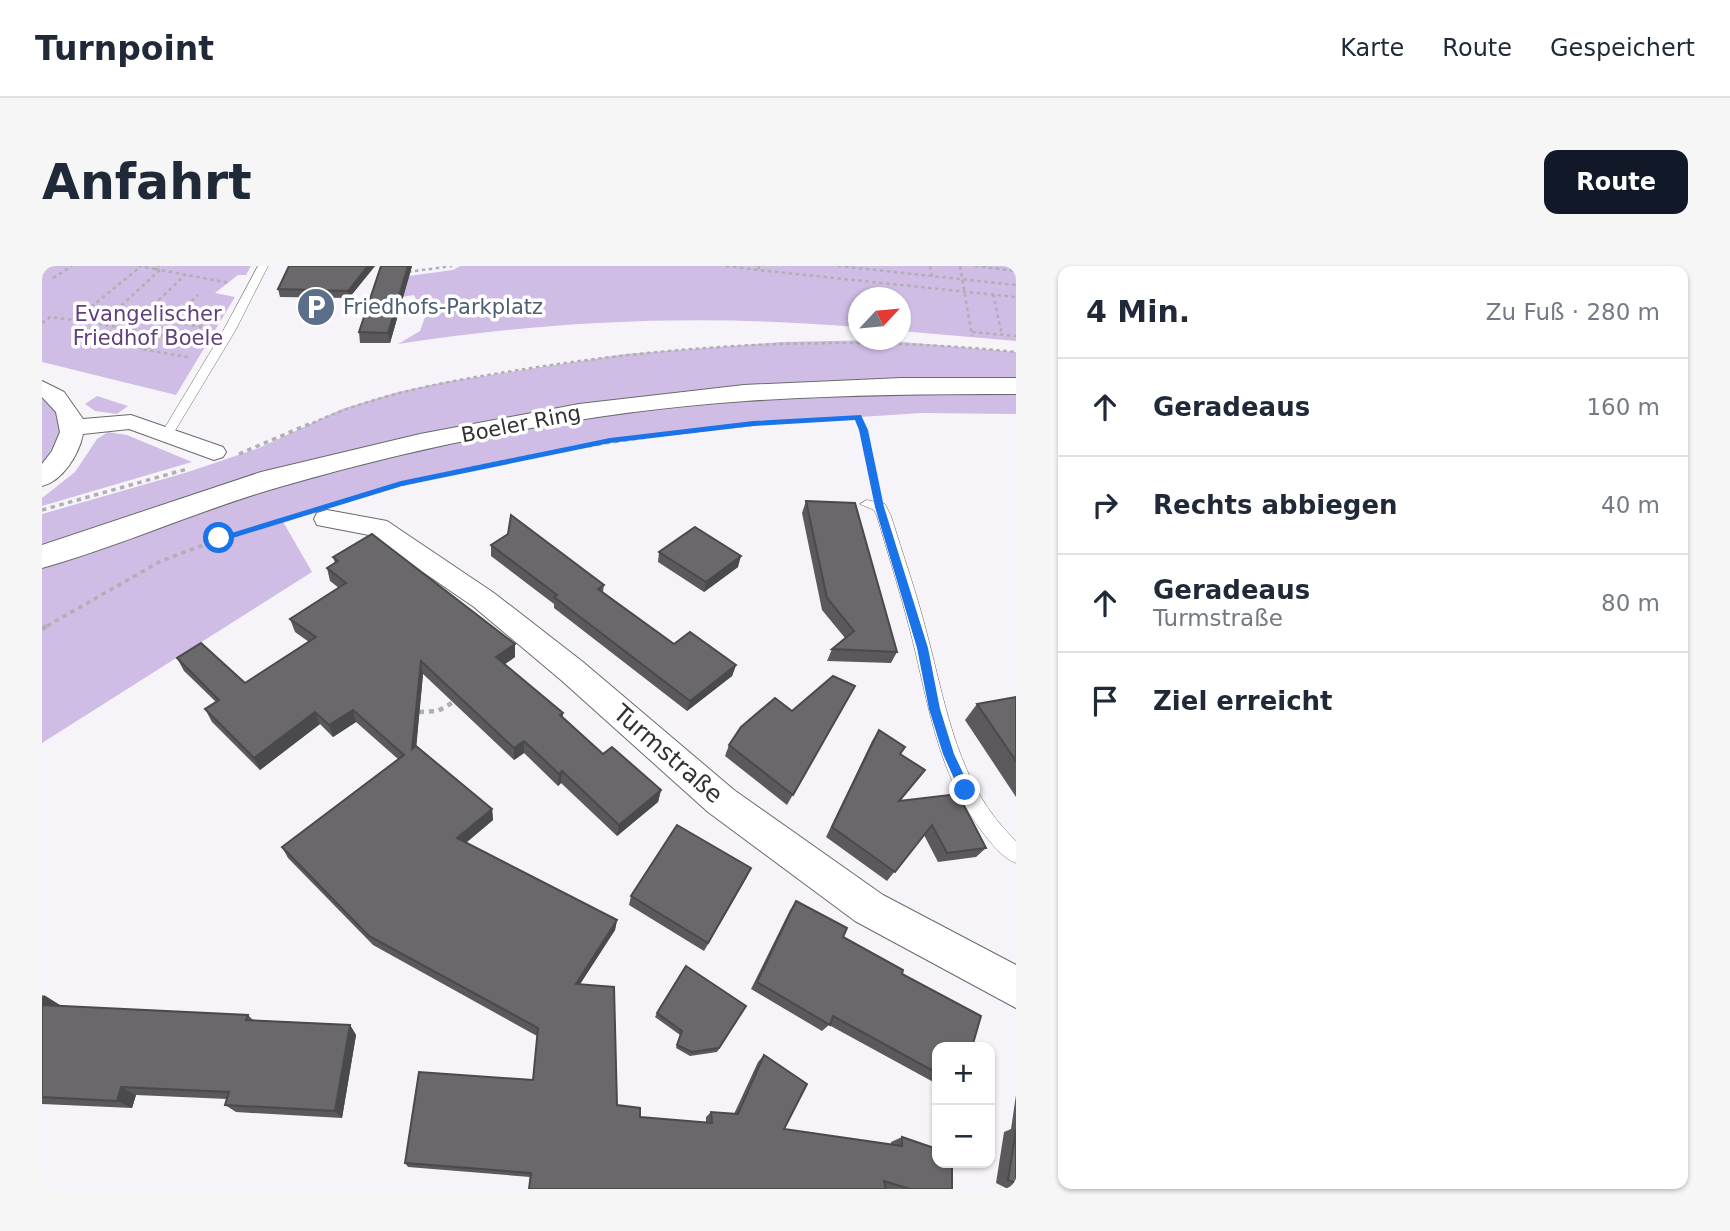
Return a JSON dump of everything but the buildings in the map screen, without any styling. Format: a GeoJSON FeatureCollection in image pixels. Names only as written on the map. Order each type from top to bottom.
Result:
{"type":"FeatureCollection","features":[{"type":"Feature","properties":{"kind":"main road","name":"Boeler Ring"},"geometry":{"type":"LineString","coordinates":[[42,557],[272,479],[420,443],[579,412],[744,393],[902,386],[1016,386]]}},
{"type":"Feature","properties":{"kind":"street"},"geometry":{"type":"LineString","coordinates":[[42,388],[50,390],[69,411],[74,428],[65,453],[42,478]]}},
{"type":"Feature","properties":{"kind":"street"},"geometry":{"type":"LineString","coordinates":[[74,428],[131,422],[225,453]]}},
{"type":"Feature","properties":{"kind":"street","name":"Turmstraße"},"geometry":{"type":"LineString","coordinates":[[326,511],[377,527],[484,600],[582,680],[721,801],[869,908],[1016,986]]}},
{"type":"Feature","properties":{"kind":"lane"},"geometry":{"type":"LineString","coordinates":[[167,433],[263,266]]}},
{"type":"Feature","properties":{"kind":"lane"},"geometry":{"type":"LineString","coordinates":[[873,505],[922,648],[934,709],[949,754],[965,790],[990,828],[997,838],[1016,854]]}},
{"type":"Feature","properties":{"kind":"path"},"geometry":{"type":"LineString","coordinates":[[42,271],[50,266]]}},
{"type":"Feature","properties":{"kind":"path"},"geometry":{"type":"LineString","coordinates":[[52,278],[72,266]]}},
{"type":"Feature","properties":{"kind":"path"},"geometry":{"type":"LineString","coordinates":[[406,272],[452,266]]}},
{"type":"Feature","properties":{"kind":"path"},"geometry":{"type":"LineString","coordinates":[[726,266],[1016,297]]}},
{"type":"Feature","properties":{"kind":"path"},"geometry":{"type":"LineString","coordinates":[[838,266],[1016,285]]}},
{"type":"Feature","properties":{"kind":"path"},"geometry":{"type":"LineString","coordinates":[[903,266],[905,273]]}},
{"type":"Feature","properties":{"kind":"path"},"geometry":{"type":"LineString","coordinates":[[930,266],[932,276]]}},
{"type":"Feature","properties":{"kind":"path"},"geometry":{"type":"LineString","coordinates":[[960,266],[972,334],[1016,337]]}},
{"type":"Feature","properties":{"kind":"path"},"geometry":{"type":"LineString","coordinates":[[975,266],[1016,271]]}},
{"type":"Feature","properties":{"kind":"path"},"geometry":{"type":"LineString","coordinates":[[42,315],[75,320],[139,267],[158,268],[253,287]]}},
{"type":"Feature","properties":{"kind":"path"},"geometry":{"type":"LineString","coordinates":[[158,268],[101,324],[198,343]]}},
{"type":"Feature","properties":{"kind":"path"},"geometry":{"type":"LineString","coordinates":[[128,330],[185,274]]}},
{"type":"Feature","properties":{"kind":"path"},"geometry":{"type":"LineString","coordinates":[[993,294],[1002,335]]}},
{"type":"Feature","properties":{"kind":"path"},"geometry":{"type":"LineString","coordinates":[[190,358],[140,349],[198,295]]}},
{"type":"Feature","properties":{"kind":"path"},"geometry":{"type":"LineString","coordinates":[[42,323],[50,317]]}},
{"type":"Feature","properties":{"kind":"path"},"geometry":{"type":"LineString","coordinates":[[170,322],[209,328]]}},
{"type":"Feature","properties":{"kind":"path"},"geometry":{"type":"LineString","coordinates":[[225,453],[291,435],[341,410],[398,392],[531,367],[612,356],[782,342],[877,340],[1016,352]]}},
{"type":"Feature","properties":{"kind":"path"},"geometry":{"type":"LineString","coordinates":[[42,629],[161,561],[219,538],[326,511],[401,484],[610,441],[753,424],[870,416]]}},
{"type":"Feature","properties":{"kind":"path"},"geometry":{"type":"LineString","coordinates":[[858,417],[864,430],[873,505]]}},
{"type":"Feature","properties":{"kind":"path"},"geometry":{"type":"LineString","coordinates":[[42,510],[194,467]]}},
{"type":"Feature","properties":{"kind":"path"},"geometry":{"type":"LineString","coordinates":[[419,712],[438,711],[459,699]]}},
{"type":"Feature","properties":{"kind":"green space","name":"Evangelischer Friedhof Boele"},"geometry":{"type":"Polygon","coordinates":[[[42,266],[251,266],[246,275],[238,275],[215,293],[235,297],[176,395],[42,362],[42,266]]]}},
{"type":"Feature","properties":{"kind":"green space"},"geometry":{"type":"Polygon","coordinates":[[[460,266],[1016,266],[1016,341],[911,332],[911,287],[848,287],[848,326],[742,321],[628,322],[514,329],[398,344],[420,331],[425,317],[414,295],[395,298],[401,277],[453,270],[460,266]]]}},
{"type":"Feature","properties":{"kind":"green space"},"geometry":{"type":"Polygon","coordinates":[[[848,341],[848,350],[911,350],[911,343],[1016,352],[1016,414],[921,413],[753,424],[609,441],[401,484],[282,520],[312,572],[42,743],[42,514],[188,472],[259,448],[342,409],[398,392],[445,382],[626,354],[782,342],[848,341]]]}},
{"type":"Feature","properties":{"kind":"green space"},"geometry":{"type":"Polygon","coordinates":[[[42,388],[69,411],[42,478],[42,388]]]}},
{"type":"Feature","properties":{"kind":"green space"},"geometry":{"type":"Polygon","coordinates":[[[97,396],[128,406],[117,414],[95,411],[85,404],[97,396]]]}},
{"type":"Feature","properties":{"kind":"green space"},"geometry":{"type":"Polygon","coordinates":[[[108,432],[127,435],[192,462],[42,506],[42,498],[75,472],[97,439],[108,432]]]}},
{"type":"Feature","properties":{"kind":"place","name":"Friedhofs-Parkplatz"},"geometry":{"type":"Point","coordinates":[316,307]}},
{"type":"Feature","properties":{"kind":"route"},"geometry":{"type":"LineString","coordinates":[[219,538],[401,484],[610,441],[753,424],[858,417],[864,430],[880,507],[922,648],[934,709],[965,790]]}}]}
